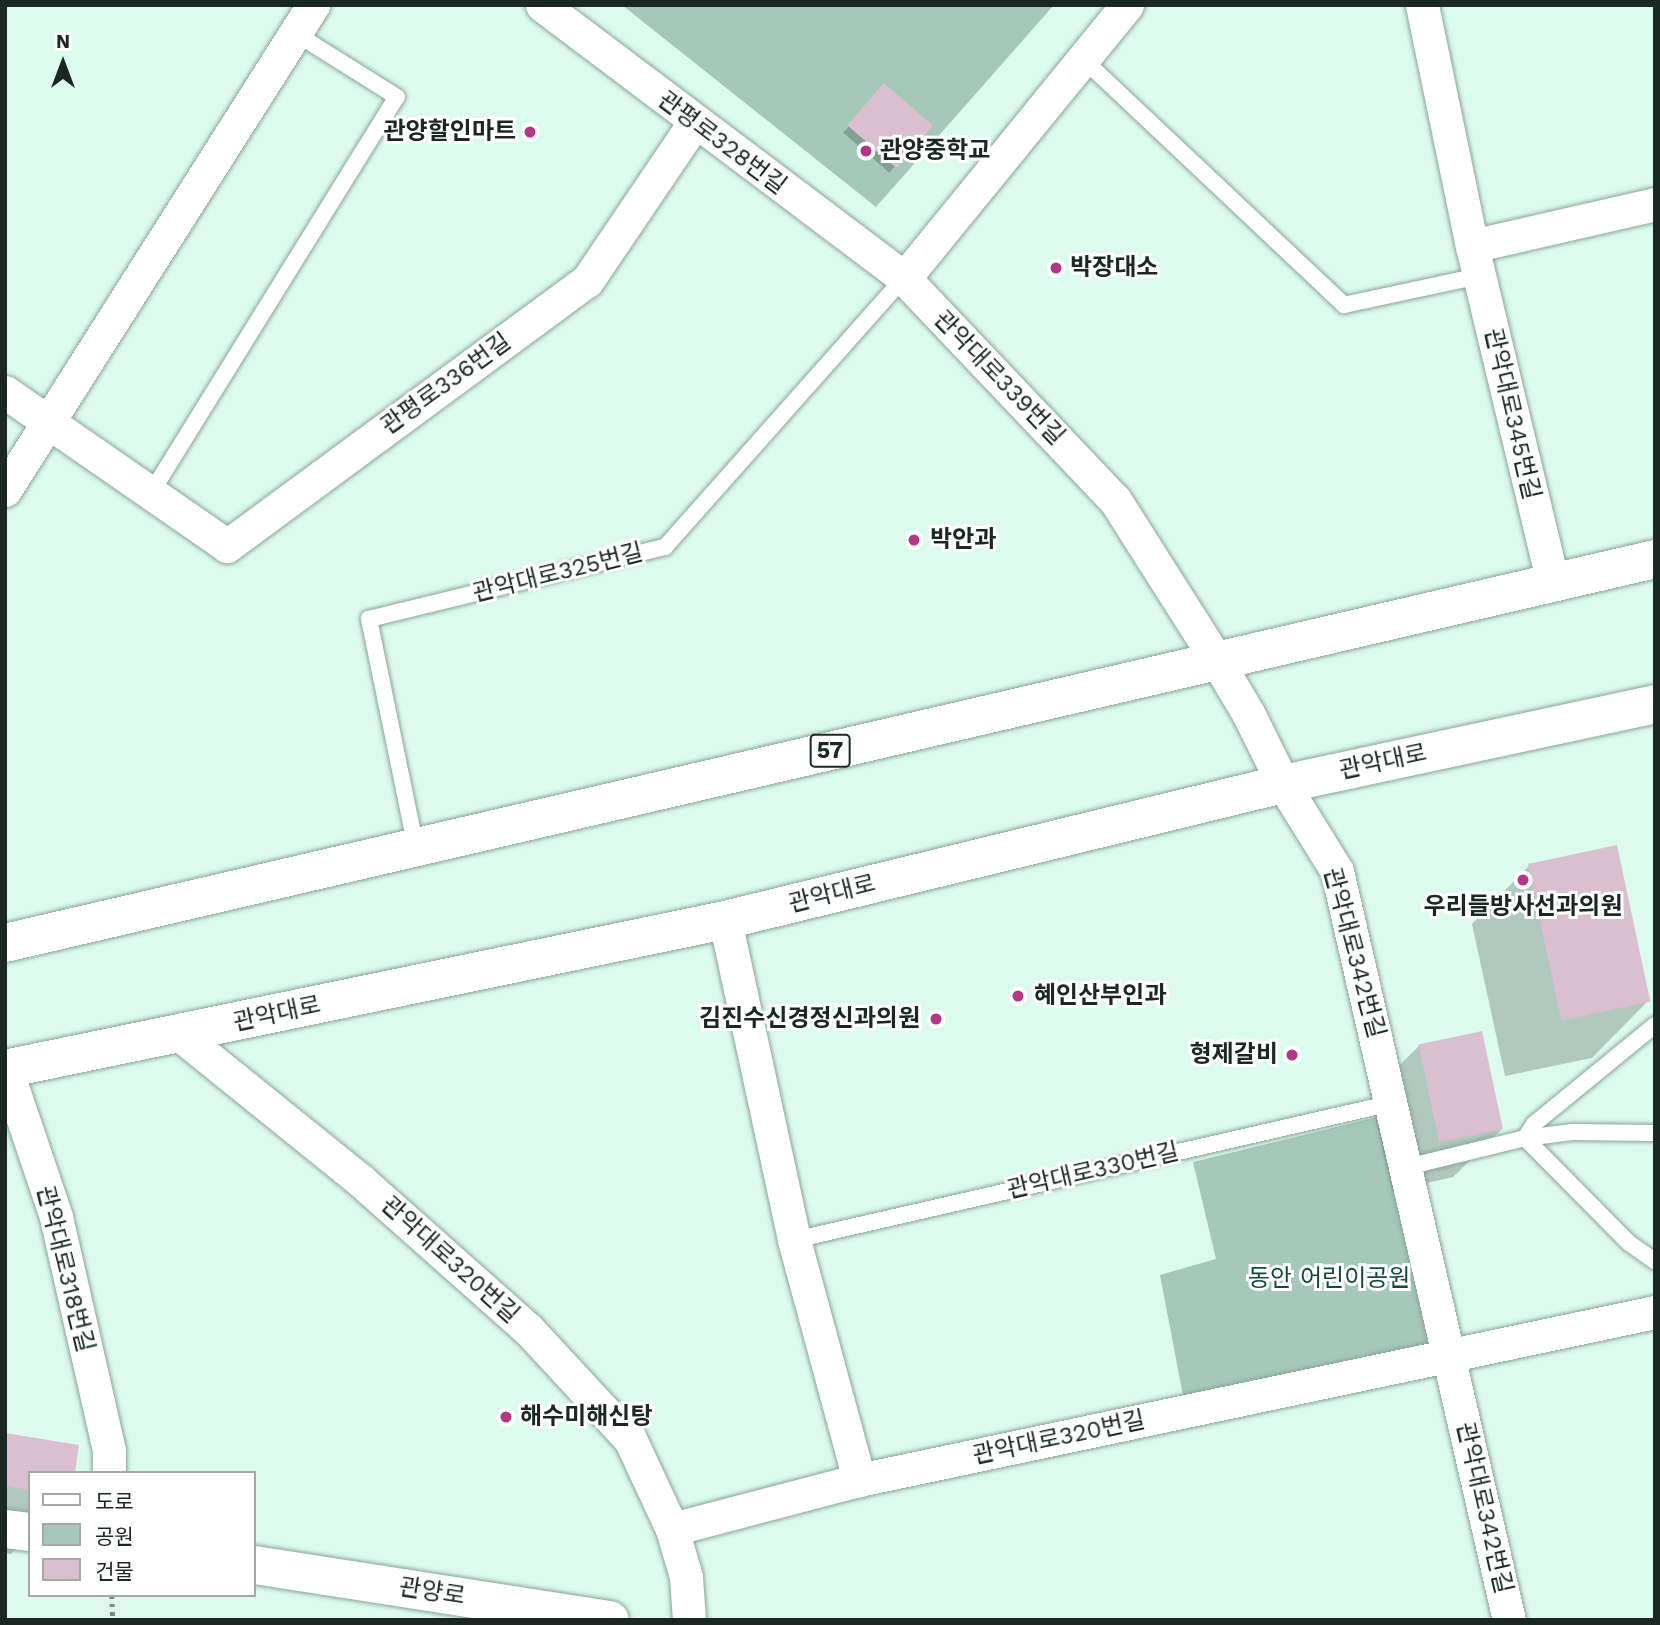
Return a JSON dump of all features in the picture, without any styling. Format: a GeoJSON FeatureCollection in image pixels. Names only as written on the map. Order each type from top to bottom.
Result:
{"type":"FeatureCollection","features":[{"type":"Feature","properties":{"kind":"main road","name":"57"},"geometry":{"type":"LineString","coordinates":[[10,936],[416,848],[1655,559]]}},
{"type":"Feature","properties":{"kind":"main road","name":"관악대로"},"geometry":{"type":"LineString","coordinates":[[6,1069],[725,920],[1283,784],[1655,704]]}},
{"type":"Feature","properties":{"kind":"main road"},"geometry":{"type":"LineString","coordinates":[[5,1529],[28,1532]]}},
{"type":"Feature","properties":{"kind":"main road","name":"관양로"},"geometry":{"type":"LineString","coordinates":[[256,1565],[610,1620]]}},
{"type":"Feature","properties":{"kind":"street"},"geometry":{"type":"LineString","coordinates":[[5,490],[313,5]]}},
{"type":"Feature","properties":{"kind":"street","name":"관평로328번길"},"geometry":{"type":"LineString","coordinates":[[542,5],[694,123],[904,278]]}},
{"type":"Feature","properties":{"kind":"street"},"geometry":{"type":"LineString","coordinates":[[904,278],[1127,5]]}},
{"type":"Feature","properties":{"kind":"street","name":"관악대로345번길"},"geometry":{"type":"LineString","coordinates":[[1422,5],[1475,261],[1553,583]]}},
{"type":"Feature","properties":{"kind":"street","name":"관평로336번길"},"geometry":{"type":"LineString","coordinates":[[5,392],[227,546],[587,281],[694,123]]}},
{"type":"Feature","properties":{"kind":"street"},"geometry":{"type":"LineString","coordinates":[[1475,261],[1655,204]]}},
{"type":"Feature","properties":{"kind":"street","name":"관악대로339번길"},"geometry":{"type":"LineString","coordinates":[[904,278],[1115,500],[1249,715]]}},
{"type":"Feature","properties":{"kind":"street","name":"관악대로342번길"},"geometry":{"type":"LineString","coordinates":[[1249,715],[1283,784],[1337,871],[1509,1620]]}},
{"type":"Feature","properties":{"kind":"street"},"geometry":{"type":"LineString","coordinates":[[725,920],[794,1240],[859,1480]]}},
{"type":"Feature","properties":{"kind":"street","name":"관악대로320번길"},"geometry":{"type":"LineString","coordinates":[[179,1034],[360,1180],[528,1329],[630,1440],[671,1529],[686,1577],[689,1620]]}},
{"type":"Feature","properties":{"kind":"street","name":"관악대로318번길"},"geometry":{"type":"LineString","coordinates":[[6,1069],[56,1216],[109,1451],[109,1471]]}},
{"type":"Feature","properties":{"kind":"street"},"geometry":{"type":"LineString","coordinates":[[1449,1356],[1655,1312]]}},
{"type":"Feature","properties":{"kind":"street","name":"관악대로320번길"},"geometry":{"type":"LineString","coordinates":[[671,1529],[859,1480],[1449,1356]]}},
{"type":"Feature","properties":{"kind":"lane"},"geometry":{"type":"LineString","coordinates":[[151,493],[397,97],[295,33]]}},
{"type":"Feature","properties":{"kind":"lane"},"geometry":{"type":"LineString","coordinates":[[1083,59],[1344,305],[1475,261]]}},
{"type":"Feature","properties":{"kind":"lane","name":"관악대로325번길"},"geometry":{"type":"LineString","coordinates":[[416,848],[369,619],[665,547],[904,278]]}},
{"type":"Feature","properties":{"kind":"lane"},"geometry":{"type":"LineString","coordinates":[[1525,1138],[1534,1124],[1655,1025]]}},
{"type":"Feature","properties":{"kind":"lane","name":"관악대로330번길"},"geometry":{"type":"LineString","coordinates":[[794,1240],[1392,1103]]}},
{"type":"Feature","properties":{"kind":"lane"},"geometry":{"type":"LineString","coordinates":[[1407,1167],[1525,1138],[1572,1132],[1655,1133]]}},
{"type":"Feature","properties":{"kind":"lane"},"geometry":{"type":"LineString","coordinates":[[1525,1138],[1629,1243],[1655,1261]]}},
{"type":"Feature","properties":{"kind":"path"},"geometry":{"type":"LineString","coordinates":[[111,1597],[113,1620]]}},
{"type":"Feature","properties":{"kind":"green space","name":"관양중학교"},"geometry":{"type":"Polygon","coordinates":[[[622,5],[1054,5],[876,207],[622,5]]]}},
{"type":"Feature","properties":{"kind":"green space","name":"동안 어린이공원"},"geometry":{"type":"Polygon","coordinates":[[[1377,1117],[1431,1352],[1184,1401],[1160,1275],[1216,1259],[1193,1162],[1377,1117]]]}},
{"type":"Feature","properties":{"kind":"building"},"geometry":{"type":"Polygon","coordinates":[[[884,83],[933,126],[896,168],[847,125],[884,83]]]}},
{"type":"Feature","properties":{"kind":"building"},"geometry":{"type":"Polygon","coordinates":[[[1617,845],[1650,1002],[1561,1020],[1528,864],[1617,845]]]}},
{"type":"Feature","properties":{"kind":"building"},"geometry":{"type":"Polygon","coordinates":[[[1482,1031],[1503,1129],[1439,1142],[1418,1045],[1482,1031]]]}},
{"type":"Feature","properties":{"kind":"building"},"geometry":{"type":"Polygon","coordinates":[[[5,1433],[79,1445],[75,1471],[28,1471],[28,1490],[5,1486],[5,1433]]]}},
{"type":"Feature","properties":{"kind":"place","name":"관양할인마트"},"geometry":{"type":"Point","coordinates":[530,132]}},
{"type":"Feature","properties":{"kind":"place","name":"관양중학교"},"geometry":{"type":"Point","coordinates":[866,151]}},
{"type":"Feature","properties":{"kind":"place","name":"박장대소"},"geometry":{"type":"Point","coordinates":[1056,268]}},
{"type":"Feature","properties":{"kind":"place","name":"박안과"},"geometry":{"type":"Point","coordinates":[914,540]}},
{"type":"Feature","properties":{"kind":"place","name":"우리들방사선과의원"},"geometry":{"type":"Point","coordinates":[1523,880]}},
{"type":"Feature","properties":{"kind":"place","name":"혜인산부인과"},"geometry":{"type":"Point","coordinates":[1018,996]}},
{"type":"Feature","properties":{"kind":"place","name":"김진수신경정신과의원"},"geometry":{"type":"Point","coordinates":[936,1019]}},
{"type":"Feature","properties":{"kind":"place","name":"형제갈비"},"geometry":{"type":"Point","coordinates":[1292,1055]}},
{"type":"Feature","properties":{"kind":"place","name":"해수미해신탕"},"geometry":{"type":"Point","coordinates":[506,1417]}}]}
